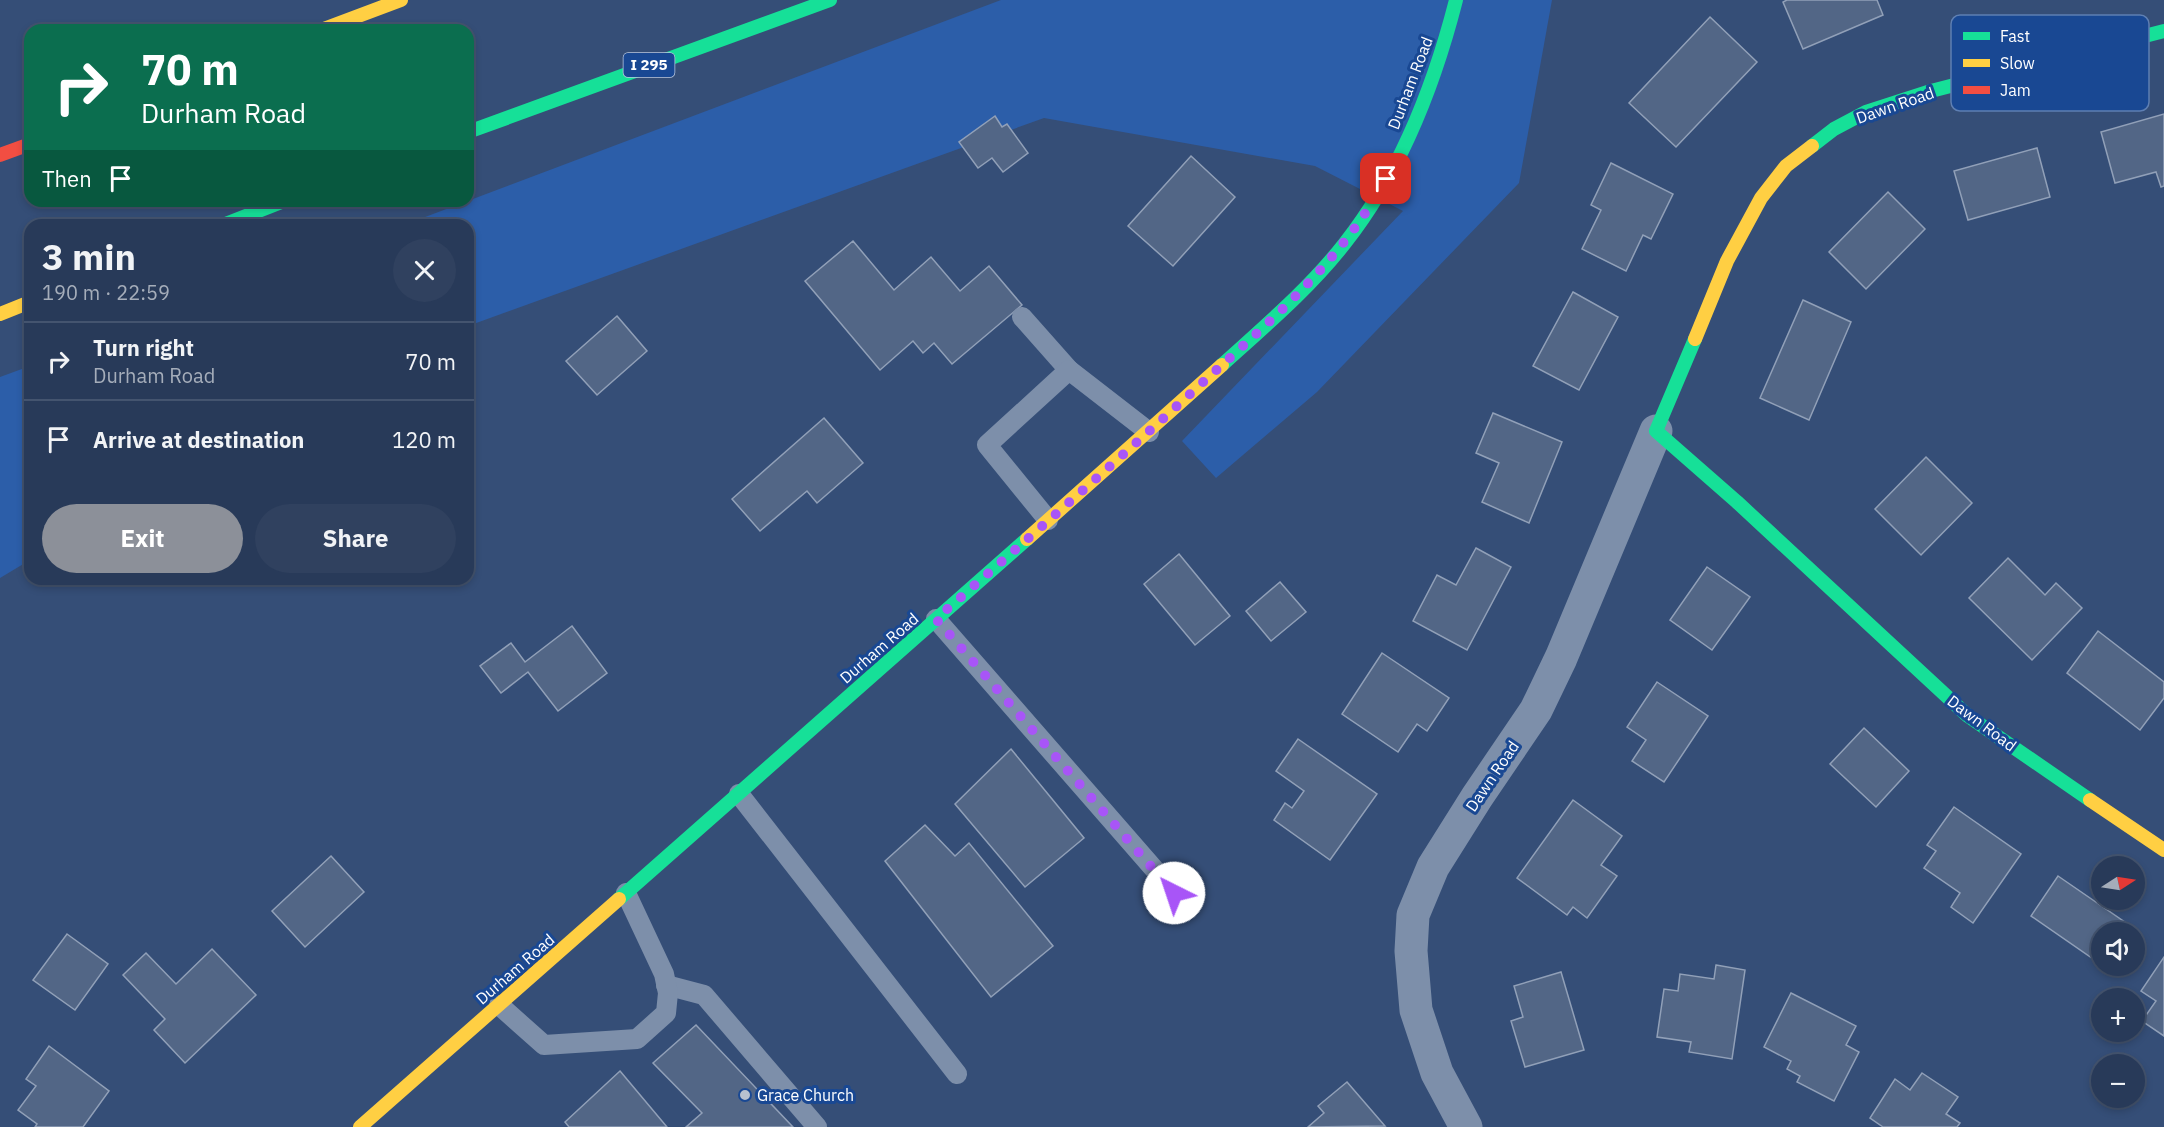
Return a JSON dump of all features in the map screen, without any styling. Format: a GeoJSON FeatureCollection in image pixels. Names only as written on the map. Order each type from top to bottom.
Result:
{"type":"FeatureCollection","features":[{"type":"Feature","properties":{"kind":"main road"},"geometry":{"type":"LineString","coordinates":[[337,24],[401,0]]}},
{"type":"Feature","properties":{"kind":"main road","name":"I 295"},"geometry":{"type":"LineString","coordinates":[[474,130],[830,0]]}},
{"type":"Feature","properties":{"kind":"main road","name":"Durham Road"},"geometry":{"type":"LineString","coordinates":[[360,1127],[1149,432],[1290,303],[1345,243],[1375,199],[1417,121],[1443,50],[1456,0]]}},
{"type":"Feature","properties":{"kind":"main road","name":"Dawn Road"},"geometry":{"type":"LineString","coordinates":[[2149,34],[2164,30]]}},
{"type":"Feature","properties":{"kind":"main road","name":"Dawn Road"},"geometry":{"type":"LineString","coordinates":[[1951,86],[1866,112],[1834,129],[1786,166],[1761,198],[1727,261],[1656,431],[1737,502],[1968,716],[2164,850]]}},
{"type":"Feature","properties":{"kind":"main road"},"geometry":{"type":"LineString","coordinates":[[0,155],[24,146]]}},
{"type":"Feature","properties":{"kind":"main road"},"geometry":{"type":"LineString","coordinates":[[238,219],[269,207]]}},
{"type":"Feature","properties":{"kind":"main road"},"geometry":{"type":"LineString","coordinates":[[0,314],[24,304]]}},
{"type":"Feature","properties":{"kind":"street","name":"Dawn Road"},"geometry":{"type":"LineString","coordinates":[[1466,1127],[1437,1073],[1416,1010],[1411,951],[1413,915],[1433,867],[1536,710],[1561,658],[1656,431]]}},
{"type":"Feature","properties":{"kind":"lane"},"geometry":{"type":"LineString","coordinates":[[1022,317],[1069,370],[1149,432]]}},
{"type":"Feature","properties":{"kind":"lane"},"geometry":{"type":"LineString","coordinates":[[1048,520],[987,445],[1069,370]]}},
{"type":"Feature","properties":{"kind":"lane"},"geometry":{"type":"LineString","coordinates":[[936,619],[1174,893]]}},
{"type":"Feature","properties":{"kind":"lane"},"geometry":{"type":"LineString","coordinates":[[739,794],[957,1074]]}},
{"type":"Feature","properties":{"kind":"lane"},"geometry":{"type":"LineString","coordinates":[[499,1005],[544,1045],[637,1039],[666,1013],[668,993],[664,974],[626,893]]}},
{"type":"Feature","properties":{"kind":"lane"},"geometry":{"type":"LineString","coordinates":[[666,985],[704,995],[817,1127]]}},
{"type":"Feature","properties":{"kind":"shaded area"},"geometry":{"type":"Polygon","coordinates":[[[1001,0],[1552,0],[1519,183],[1317,392],[1216,478],[1182,441],[1403,211],[1315,166],[1044,118],[474,324],[474,219],[420,219],[452,207],[474,207],[474,199],[1001,0]]]}},
{"type":"Feature","properties":{"kind":"shaded area"},"geometry":{"type":"Polygon","coordinates":[[[24,368],[24,564],[0,578],[0,377],[24,368]]]}},
{"type":"Feature","properties":{"kind":"building"},"geometry":{"type":"Polygon","coordinates":[[[1787,0],[1877,0],[1883,15],[1803,49],[1783,2],[1787,0]]]}},
{"type":"Feature","properties":{"kind":"building"},"geometry":{"type":"Polygon","coordinates":[[[1710,17],[1757,62],[1676,147],[1629,103],[1710,17]]]}},
{"type":"Feature","properties":{"kind":"building"},"geometry":{"type":"Polygon","coordinates":[[[2164,114],[2164,186],[2161,187],[2156,172],[2115,183],[2101,132],[2164,114]]]}},
{"type":"Feature","properties":{"kind":"building"},"geometry":{"type":"Polygon","coordinates":[[[995,116],[1002,127],[1007,124],[1028,153],[1003,172],[992,158],[978,168],[959,142],[995,116]]]}},
{"type":"Feature","properties":{"kind":"building"},"geometry":{"type":"Polygon","coordinates":[[[2037,148],[2050,197],[1968,220],[1954,171],[2037,148]]]}},
{"type":"Feature","properties":{"kind":"building"},"geometry":{"type":"Polygon","coordinates":[[[1191,156],[1235,197],[1173,266],[1128,226],[1191,156]]]}},
{"type":"Feature","properties":{"kind":"building"},"geometry":{"type":"Polygon","coordinates":[[[1611,163],[1673,194],[1651,239],[1643,235],[1626,271],[1582,249],[1601,210],[1591,205],[1611,163]]]}},
{"type":"Feature","properties":{"kind":"building"},"geometry":{"type":"Polygon","coordinates":[[[1888,192],[1925,229],[1866,289],[1829,252],[1888,192]]]}},
{"type":"Feature","properties":{"kind":"building"},"geometry":{"type":"Polygon","coordinates":[[[853,241],[894,290],[931,257],[960,291],[989,266],[1022,305],[952,364],[934,343],[923,353],[913,341],[880,370],[805,281],[853,241]]]}},
{"type":"Feature","properties":{"kind":"building"},"geometry":{"type":"Polygon","coordinates":[[[1573,292],[1618,317],[1579,390],[1533,366],[1573,292]]]}},
{"type":"Feature","properties":{"kind":"building"},"geometry":{"type":"Polygon","coordinates":[[[1803,300],[1851,322],[1809,420],[1760,398],[1803,300]]]}},
{"type":"Feature","properties":{"kind":"building"},"geometry":{"type":"Polygon","coordinates":[[[617,316],[647,351],[597,395],[566,361],[617,316]]]}},
{"type":"Feature","properties":{"kind":"building"},"geometry":{"type":"Polygon","coordinates":[[[1493,413],[1562,442],[1529,523],[1482,502],[1499,463],[1476,453],[1493,413]]]}},
{"type":"Feature","properties":{"kind":"building"},"geometry":{"type":"Polygon","coordinates":[[[824,418],[863,463],[817,503],[807,491],[760,531],[732,499],[824,418]]]}},
{"type":"Feature","properties":{"kind":"building"},"geometry":{"type":"Polygon","coordinates":[[[1926,457],[1972,503],[1921,555],[1875,509],[1926,457]]]}},
{"type":"Feature","properties":{"kind":"building"},"geometry":{"type":"Polygon","coordinates":[[[1476,548],[1511,567],[1467,650],[1413,621],[1437,575],[1456,585],[1476,548]]]}},
{"type":"Feature","properties":{"kind":"building"},"geometry":{"type":"Polygon","coordinates":[[[1179,554],[1230,616],[1195,645],[1144,584],[1179,554]]]}},
{"type":"Feature","properties":{"kind":"building"},"geometry":{"type":"Polygon","coordinates":[[[2008,558],[2045,595],[2056,583],[2082,608],[2032,660],[1969,598],[2008,558]]]}},
{"type":"Feature","properties":{"kind":"building"},"geometry":{"type":"Polygon","coordinates":[[[1707,567],[1750,597],[1712,650],[1670,620],[1707,567]]]}},
{"type":"Feature","properties":{"kind":"building"},"geometry":{"type":"Polygon","coordinates":[[[1280,582],[1306,612],[1271,641],[1246,611],[1280,582]]]}},
{"type":"Feature","properties":{"kind":"building"},"geometry":{"type":"Polygon","coordinates":[[[572,626],[607,673],[558,711],[528,672],[501,693],[480,666],[511,643],[525,662],[572,626]]]}},
{"type":"Feature","properties":{"kind":"building"},"geometry":{"type":"Polygon","coordinates":[[[2098,631],[2164,682],[2164,698],[2140,730],[2067,673],[2098,631]]]}},
{"type":"Feature","properties":{"kind":"building"},"geometry":{"type":"Polygon","coordinates":[[[1382,653],[1449,698],[1427,731],[1417,724],[1398,752],[1342,714],[1382,653]]]}},
{"type":"Feature","properties":{"kind":"building"},"geometry":{"type":"Polygon","coordinates":[[[1657,682],[1708,716],[1664,782],[1632,761],[1646,740],[1627,727],[1657,682]]]}},
{"type":"Feature","properties":{"kind":"building"},"geometry":{"type":"Polygon","coordinates":[[[1864,728],[1909,771],[1876,807],[1830,764],[1864,728]]]}},
{"type":"Feature","properties":{"kind":"building"},"geometry":{"type":"Polygon","coordinates":[[[1298,739],[1377,794],[1330,860],[1274,820],[1285,803],[1292,808],[1304,791],[1276,771],[1298,739]]]}},
{"type":"Feature","properties":{"kind":"building"},"geometry":{"type":"Polygon","coordinates":[[[1011,749],[1084,838],[1025,887],[955,804],[1011,749]]]}},
{"type":"Feature","properties":{"kind":"building"},"geometry":{"type":"Polygon","coordinates":[[[1573,800],[1622,836],[1601,865],[1617,876],[1587,918],[1573,907],[1567,915],[1517,878],[1573,800]]]}},
{"type":"Feature","properties":{"kind":"building"},"geometry":{"type":"Polygon","coordinates":[[[1954,807],[2021,854],[1973,923],[1951,907],[1960,893],[1924,868],[1936,851],[1927,845],[1954,807]]]}},
{"type":"Feature","properties":{"kind":"building"},"geometry":{"type":"Polygon","coordinates":[[[925,825],[955,856],[969,843],[1053,946],[991,997],[885,861],[925,825]]]}},
{"type":"Feature","properties":{"kind":"building"},"geometry":{"type":"Polygon","coordinates":[[[331,856],[364,892],[305,947],[272,911],[331,856]]]}},
{"type":"Feature","properties":{"kind":"building"},"geometry":{"type":"Polygon","coordinates":[[[2058,876],[2091,899],[2091,910],[2107,910],[2125,922],[2091,922],[2091,957],[2031,916],[2058,876]]]}},
{"type":"Feature","properties":{"kind":"building"},"geometry":{"type":"Polygon","coordinates":[[[67,934],[108,964],[75,1010],[33,980],[67,934]]]}},
{"type":"Feature","properties":{"kind":"building"},"geometry":{"type":"Polygon","coordinates":[[[212,949],[256,995],[185,1063],[154,1030],[165,1019],[123,975],[146,953],[176,984],[212,949]]]}},
{"type":"Feature","properties":{"kind":"building"},"geometry":{"type":"Polygon","coordinates":[[[2164,957],[2164,1036],[2145,1023],[2145,1017],[2156,1001],[2145,994],[2145,988],[2143,988],[2164,957]]]}},
{"type":"Feature","properties":{"kind":"building"},"geometry":{"type":"Polygon","coordinates":[[[1716,965],[1745,970],[1732,1059],[1689,1052],[1691,1042],[1657,1037],[1664,989],[1678,991],[1680,974],[1714,979],[1716,965]]]}},
{"type":"Feature","properties":{"kind":"building"},"geometry":{"type":"Polygon","coordinates":[[[1561,972],[1584,1050],[1525,1067],[1511,1021],[1523,1017],[1514,986],[1561,972]]]}},
{"type":"Feature","properties":{"kind":"building"},"geometry":{"type":"Polygon","coordinates":[[[1791,993],[1856,1026],[1846,1045],[1859,1052],[1834,1101],[1797,1082],[1800,1076],[1787,1069],[1791,1061],[1764,1047],[1791,993]]]}},
{"type":"Feature","properties":{"kind":"building"},"geometry":{"type":"Polygon","coordinates":[[[696,1025],[793,1127],[686,1127],[702,1113],[653,1063],[696,1025]]]}},
{"type":"Feature","properties":{"kind":"building"},"geometry":{"type":"Polygon","coordinates":[[[49,1046],[109,1091],[83,1127],[35,1127],[37,1124],[18,1110],[36,1086],[26,1079],[49,1046]]]}},
{"type":"Feature","properties":{"kind":"building"},"geometry":{"type":"Polygon","coordinates":[[[620,1071],[667,1127],[569,1127],[565,1122],[620,1071]]]}},
{"type":"Feature","properties":{"kind":"building"},"geometry":{"type":"Polygon","coordinates":[[[1922,1073],[1958,1097],[1946,1114],[1960,1123],[1957,1127],[1883,1127],[1870,1118],[1895,1079],[1910,1090],[1922,1073]]]}},
{"type":"Feature","properties":{"kind":"building"},"geometry":{"type":"Polygon","coordinates":[[[1347,1082],[1385,1126],[1308,1127],[1324,1113],[1318,1106],[1347,1082]]]}},
{"type":"Feature","properties":{"kind":"traffic: fast"},"geometry":{"type":"LineString","coordinates":[[474,130],[830,0]]}},
{"type":"Feature","properties":{"kind":"traffic: fast"},"geometry":{"type":"LineString","coordinates":[[1222,365],[1317,276],[1365,216],[1399,158],[1413,127],[1437,64],[1456,0]]}},
{"type":"Feature","properties":{"kind":"traffic: fast"},"geometry":{"type":"LineString","coordinates":[[2149,35],[2164,31]]}},
{"type":"Feature","properties":{"kind":"traffic: fast"},"geometry":{"type":"LineString","coordinates":[[1812,146],[1834,129],[1866,112],[1951,86]]}},
{"type":"Feature","properties":{"kind":"traffic: fast"},"geometry":{"type":"LineString","coordinates":[[238,219],[269,207]]}},
{"type":"Feature","properties":{"kind":"traffic: fast"},"geometry":{"type":"LineString","coordinates":[[1695,339],[1656,431],[1737,502],[1968,716],[2090,800]]}},
{"type":"Feature","properties":{"kind":"traffic: fast"},"geometry":{"type":"LineString","coordinates":[[619,899],[1027,539]]}},
{"type":"Feature","properties":{"kind":"traffic: slow"},"geometry":{"type":"LineString","coordinates":[[337,24],[401,0]]}},
{"type":"Feature","properties":{"kind":"traffic: slow"},"geometry":{"type":"LineString","coordinates":[[1695,339],[1727,261],[1761,198],[1786,166],[1812,146]]}},
{"type":"Feature","properties":{"kind":"traffic: slow"},"geometry":{"type":"LineString","coordinates":[[0,314],[24,304]]}},
{"type":"Feature","properties":{"kind":"traffic: slow"},"geometry":{"type":"LineString","coordinates":[[1027,539],[1222,365]]}},
{"type":"Feature","properties":{"kind":"traffic: slow"},"geometry":{"type":"LineString","coordinates":[[2090,800],[2164,850]]}},
{"type":"Feature","properties":{"kind":"traffic: slow"},"geometry":{"type":"LineString","coordinates":[[360,1127],[619,899]]}},
{"type":"Feature","properties":{"kind":"traffic: jam"},"geometry":{"type":"LineString","coordinates":[[0,155],[24,146]]}},
{"type":"Feature","properties":{"kind":"place","name":"Grace Church"},"geometry":{"type":"Point","coordinates":[745,1095]}},
{"type":"Feature","properties":{"kind":"route"},"geometry":{"type":"LineString","coordinates":[[1174,893],[936,619],[1140,440],[1290,303],[1345,243],[1386,179]]}}]}
